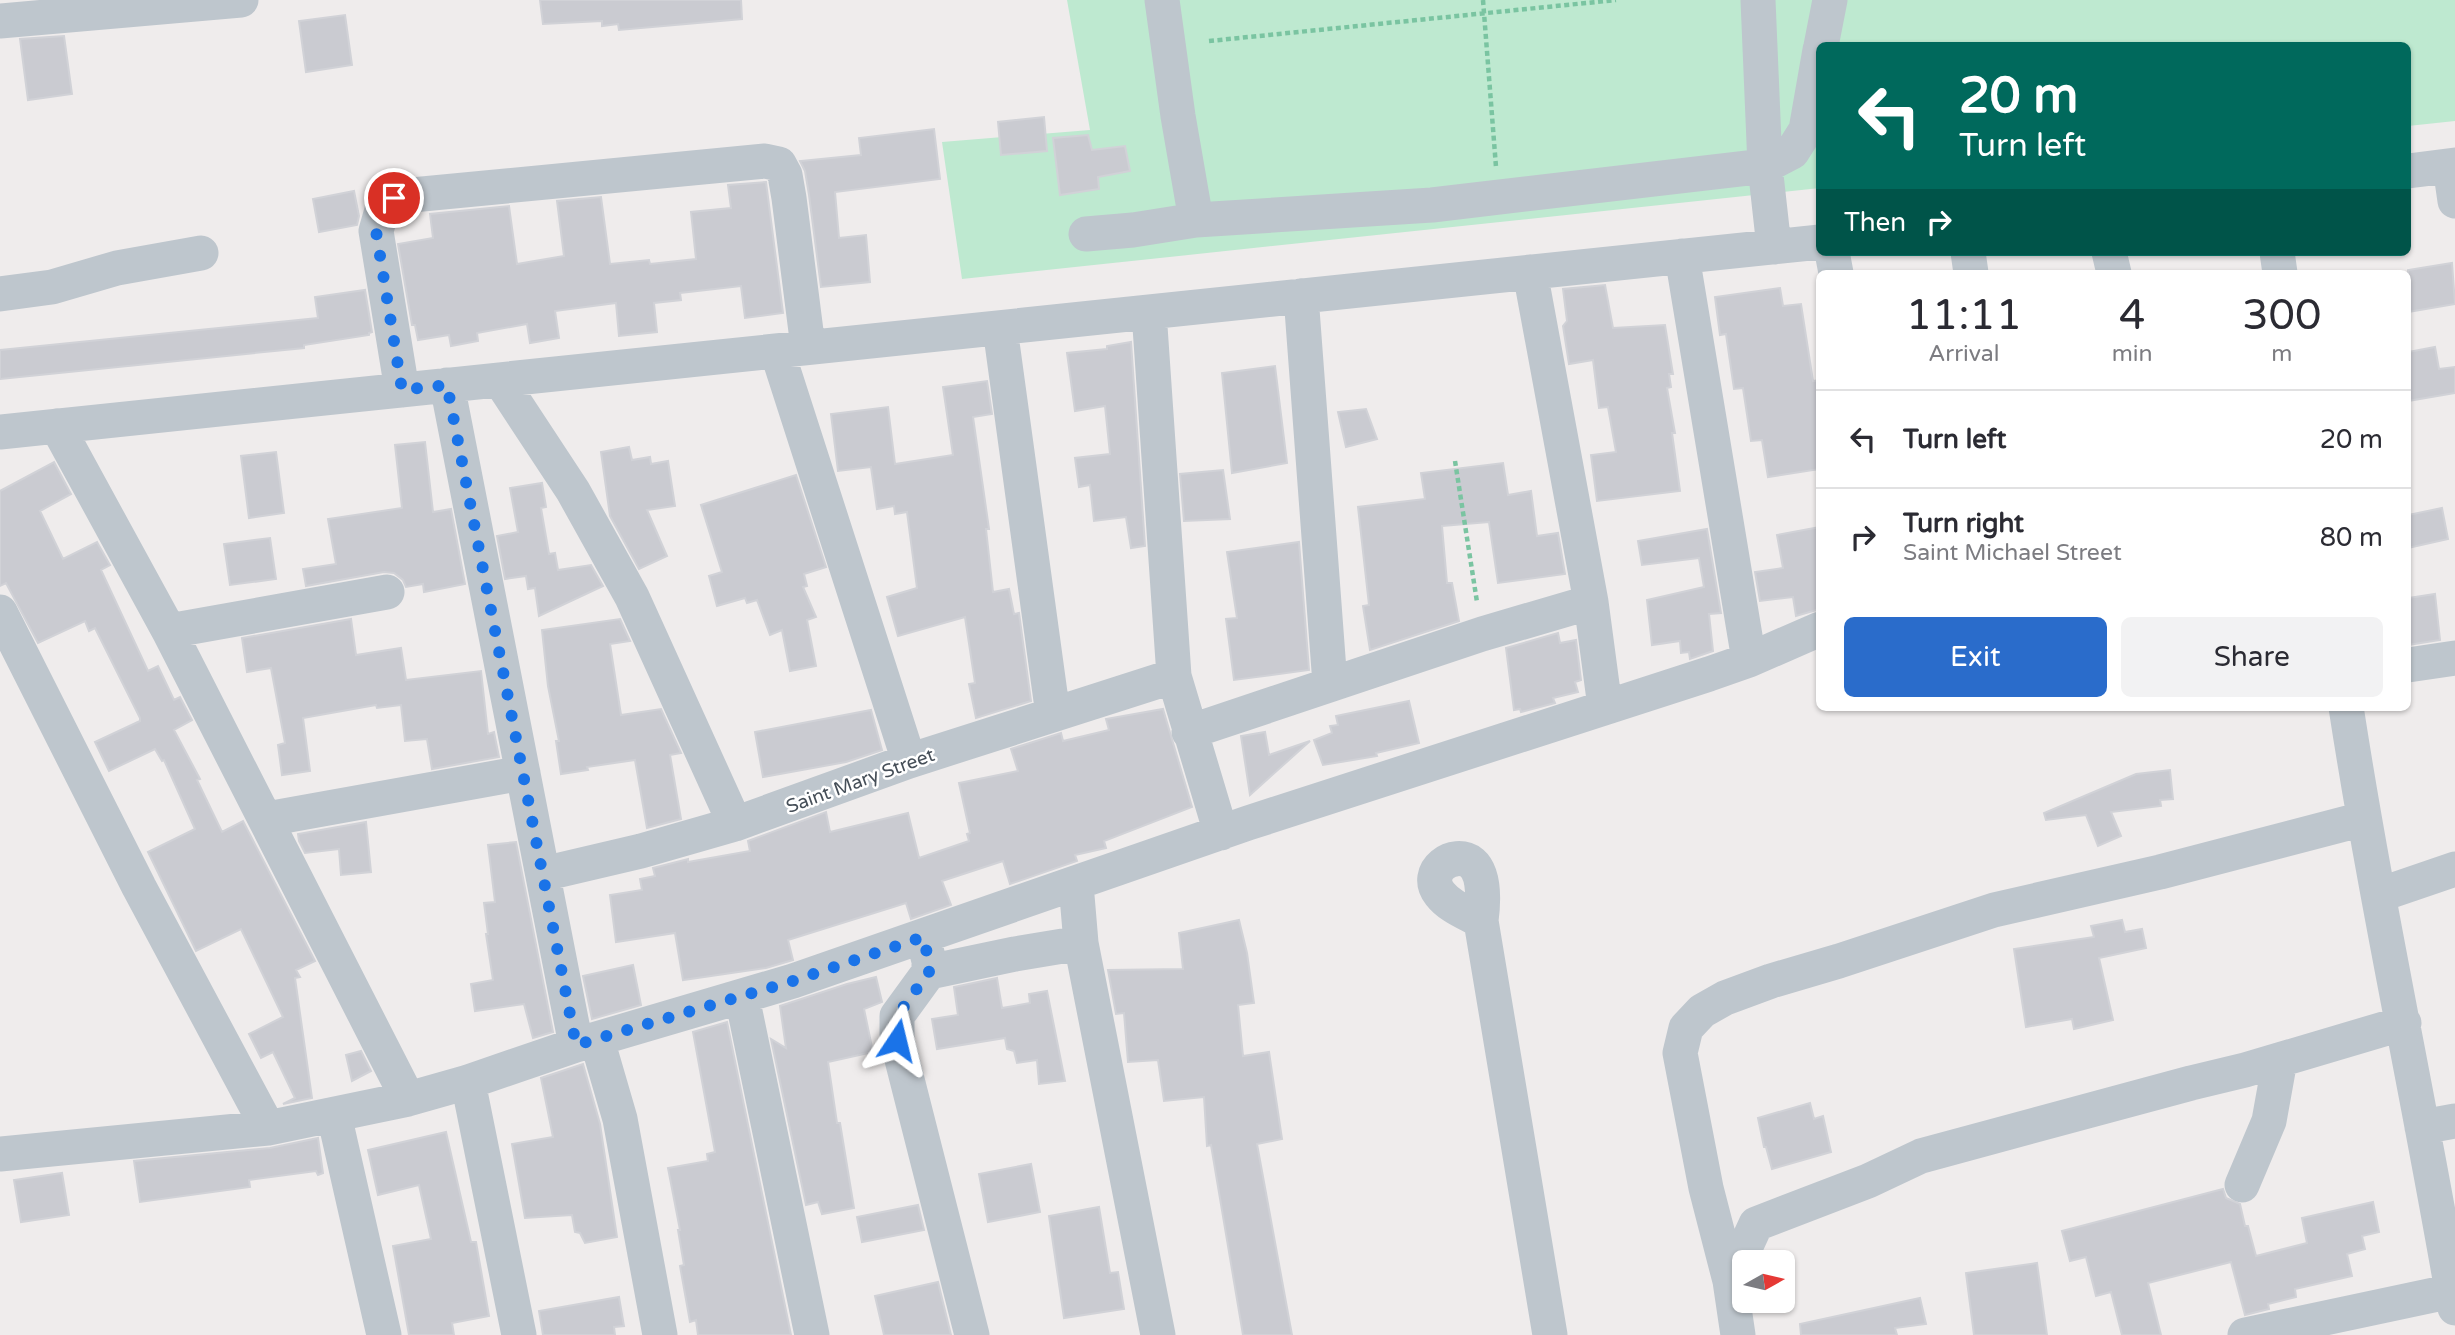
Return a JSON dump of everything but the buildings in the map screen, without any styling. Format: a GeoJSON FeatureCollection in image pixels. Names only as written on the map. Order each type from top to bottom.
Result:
{"type":"FeatureCollection","features":[{"type":"Feature","properties":{"kind":"street"},"geometry":{"type":"LineString","coordinates":[[0,21],[241,0]]}},
{"type":"Feature","properties":{"kind":"street"},"geometry":{"type":"LineString","coordinates":[[1162,0],[1196,220]]}},
{"type":"Feature","properties":{"kind":"street"},"geometry":{"type":"LineString","coordinates":[[1758,0],[1765,166],[1774,247]]}},
{"type":"Feature","properties":{"kind":"street"},"geometry":{"type":"LineString","coordinates":[[1821,42],[1830,0]]}},
{"type":"Feature","properties":{"kind":"street"},"geometry":{"type":"LineString","coordinates":[[1086,234],[1196,220],[1432,205],[1765,166],[1792,152],[1806,130],[1816,71]]}},
{"type":"Feature","properties":{"kind":"street"},"geometry":{"type":"LineString","coordinates":[[402,390],[376,231],[384,204],[394,198],[765,161],[779,164],[785,176],[789,198],[792,349],[909,761]]}},
{"type":"Feature","properties":{"kind":"street"},"geometry":{"type":"LineString","coordinates":[[2411,171],[2453,166],[2455,201]]}},
{"type":"Feature","properties":{"kind":"street"},"geometry":{"type":"LineString","coordinates":[[0,432],[1816,242]]}},
{"type":"Feature","properties":{"kind":"street"},"geometry":{"type":"LineString","coordinates":[[0,294],[52,287],[117,268],[201,253]]}},
{"type":"Feature","properties":{"kind":"street"},"geometry":{"type":"LineString","coordinates":[[1682,256],[1749,660]]}},
{"type":"Feature","properties":{"kind":"street"},"geometry":{"type":"LineString","coordinates":[[1530,272],[1591,602],[1605,707]]}},
{"type":"Feature","properties":{"kind":"street"},"geometry":{"type":"LineString","coordinates":[[1301,296],[1330,684]]}},
{"type":"Feature","properties":{"kind":"street"},"geometry":{"type":"LineString","coordinates":[[1149,312],[1174,676],[1221,833]]}},
{"type":"Feature","properties":{"kind":"street"},"geometry":{"type":"LineString","coordinates":[[999,328],[1053,715]]}},
{"type":"Feature","properties":{"kind":"street"},"geometry":{"type":"LineString","coordinates":[[500,380],[573,491],[632,597],[735,824]]}},
{"type":"Feature","properties":{"kind":"street"},"geometry":{"type":"LineString","coordinates":[[447,385],[543,874],[587,1042],[620,1119],[660,1335]]}},
{"type":"Feature","properties":{"kind":"street"},"geometry":{"type":"LineString","coordinates":[[57,426],[169,631],[408,1099]]}},
{"type":"Feature","properties":{"kind":"street"},"geometry":{"type":"LineString","coordinates":[[169,631],[387,592]]}},
{"type":"Feature","properties":{"kind":"street"},"geometry":{"type":"LineString","coordinates":[[1189,732],[1482,634],[1591,602]]}},
{"type":"Feature","properties":{"kind":"street"},"geometry":{"type":"LineString","coordinates":[[0,612],[139,887],[268,1128]]}},
{"type":"Feature","properties":{"kind":"street"},"geometry":{"type":"LineString","coordinates":[[0,1154],[268,1128],[408,1099],[468,1082],[587,1042],[743,997],[923,937],[1221,833],[1749,660],[1816,631]]}},
{"type":"Feature","properties":{"kind":"street"},"geometry":{"type":"LineString","coordinates":[[2411,665],[2455,658]]}},
{"type":"Feature","properties":{"kind":"street","name":"Saint Mary Street"},"geometry":{"type":"LineString","coordinates":[[543,874],[641,851],[735,824],[909,761],[1174,676]]}},
{"type":"Feature","properties":{"kind":"street"},"geometry":{"type":"LineString","coordinates":[[2245,1335],[2454,1299],[2439,1124],[2404,1023],[2363,819],[2347,711]]}},
{"type":"Feature","properties":{"kind":"street"},"geometry":{"type":"LineString","coordinates":[[267,819],[523,773]]}},
{"type":"Feature","properties":{"kind":"street"},"geometry":{"type":"LineString","coordinates":[[1738,1335],[1730,1281],[1706,1188],[1681,1053],[1686,1028],[1702,1011],[1725,998],[1994,910],[2160,872],[2363,819]]}},
{"type":"Feature","properties":{"kind":"street"},"geometry":{"type":"LineString","coordinates":[[2379,895],[2455,869]]}},
{"type":"Feature","properties":{"kind":"street"},"geometry":{"type":"LineString","coordinates":[[1076,884],[1081,943],[1158,1335]]}},
{"type":"Feature","properties":{"kind":"street"},"geometry":{"type":"LineString","coordinates":[[1481,921],[1550,1335]]}},
{"type":"Feature","properties":{"kind":"street"},"geometry":{"type":"LineString","coordinates":[[923,937],[929,972],[897,1016],[897,1040],[972,1335]]}},
{"type":"Feature","properties":{"kind":"street"},"geometry":{"type":"LineString","coordinates":[[929,972],[1081,943]]}},
{"type":"Feature","properties":{"kind":"street"},"geometry":{"type":"LineString","coordinates":[[743,997],[812,1335]]}},
{"type":"Feature","properties":{"kind":"street"},"geometry":{"type":"LineString","coordinates":[[1730,1281],[1756,1224],[1868,1181],[1922,1156],[2280,1060],[2404,1023]]}},
{"type":"Feature","properties":{"kind":"street"},"geometry":{"type":"LineString","coordinates":[[2242,1185],[2269,1121],[2280,1060]]}},
{"type":"Feature","properties":{"kind":"street"},"geometry":{"type":"LineString","coordinates":[[468,1082],[519,1335]]}},
{"type":"Feature","properties":{"kind":"street"},"geometry":{"type":"LineString","coordinates":[[334,1115],[384,1335]]}},
{"type":"Feature","properties":{"kind":"street"},"geometry":{"type":"LineString","coordinates":[[1706,1188],[1731,1210],[1756,1224]]}},
{"type":"Feature","properties":{"kind":"path"},"geometry":{"type":"LineString","coordinates":[[1483,0],[1499,197]]}},
{"type":"Feature","properties":{"kind":"path"},"geometry":{"type":"LineString","coordinates":[[1209,41],[1616,0]]}},
{"type":"Feature","properties":{"kind":"path"},"geometry":{"type":"LineString","coordinates":[[1455,460],[1482,634]]}},
{"type":"Feature","properties":{"kind":"green space"},"geometry":{"type":"Polygon","coordinates":[[[1067,0],[2455,0],[2455,121],[2411,126],[2411,42],[1816,42],[1816,188],[962,279],[942,142],[1090,130],[1067,0]]]}},
{"type":"Feature","properties":{"kind":"route"},"geometry":{"type":"LineString","coordinates":[[394,198],[384,204],[376,231],[402,390],[447,385],[576,1045],[793,981],[923,937],[929,972],[897,1016],[897,1040]]}}]}
